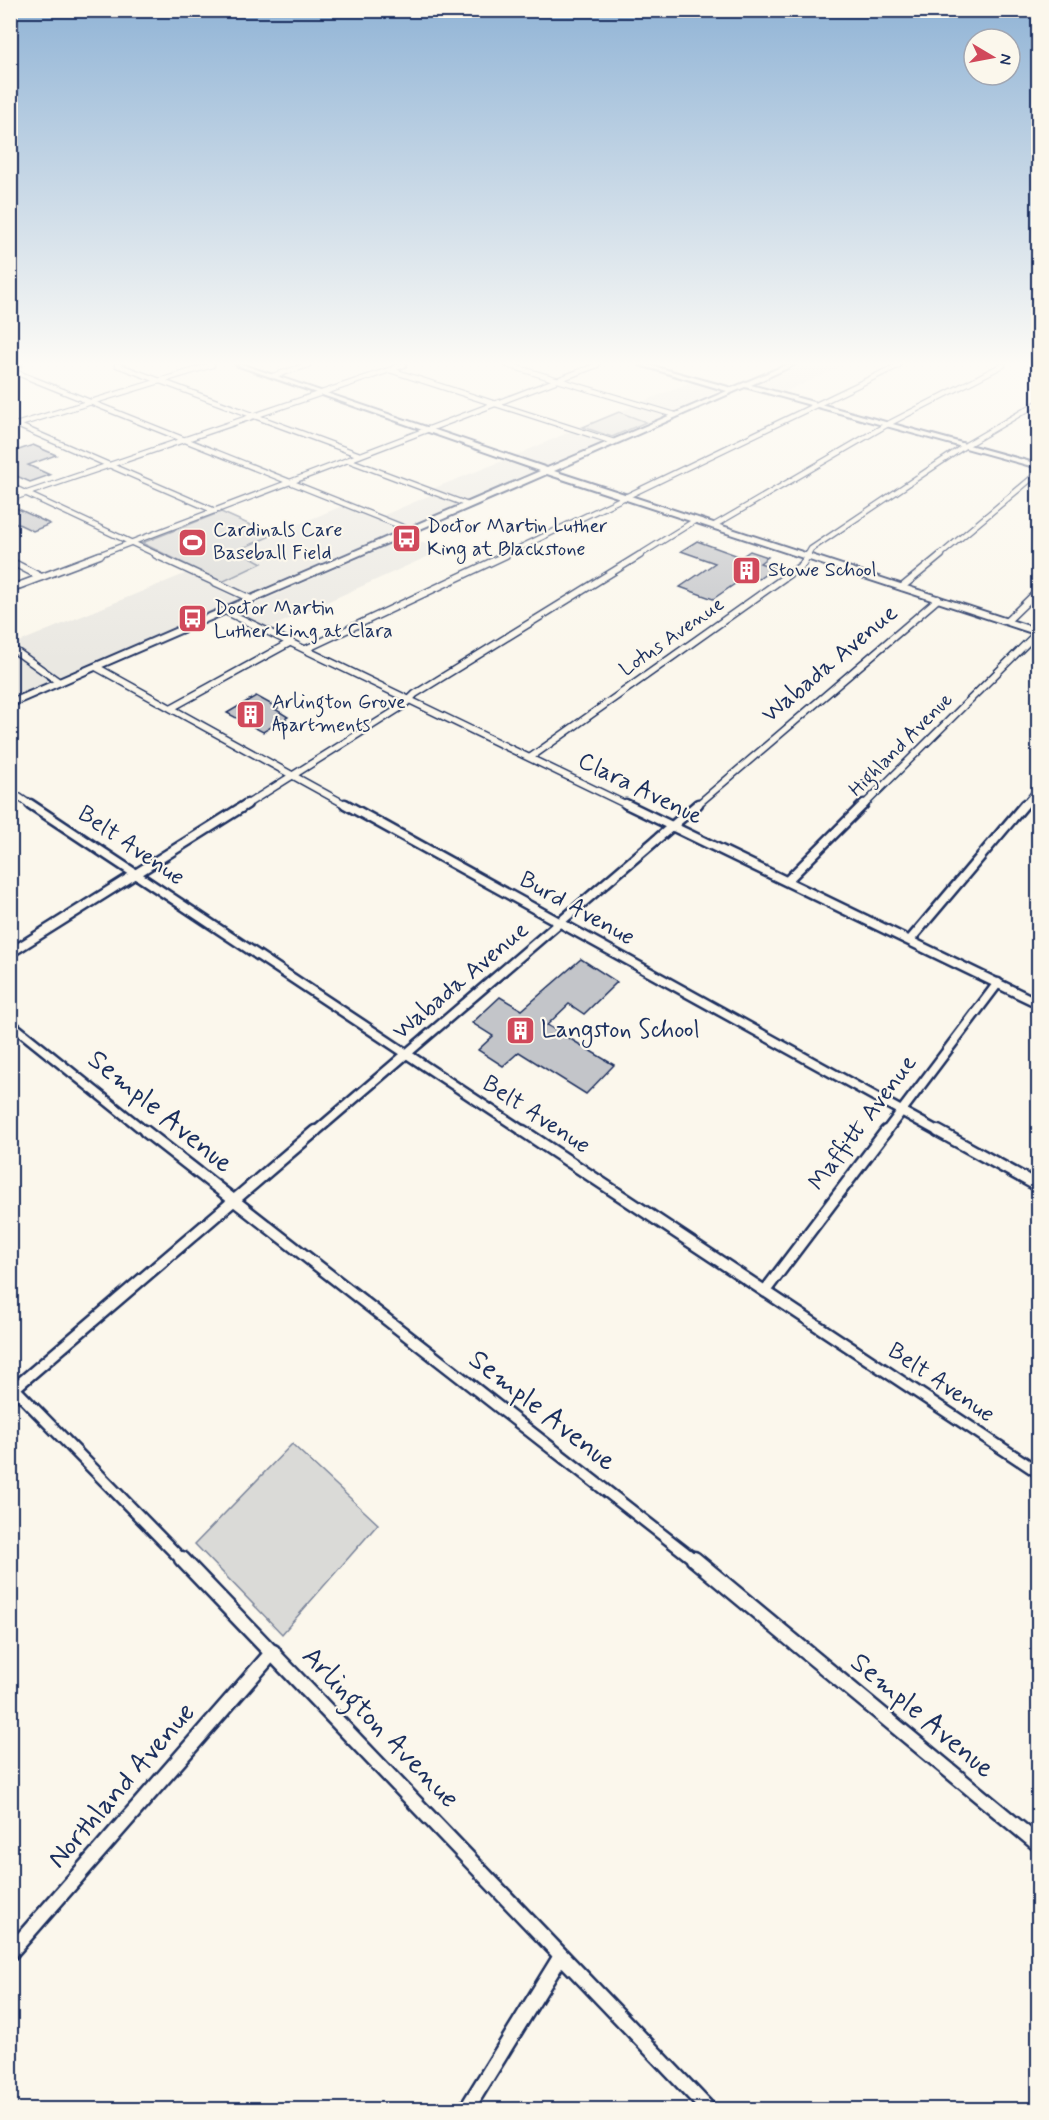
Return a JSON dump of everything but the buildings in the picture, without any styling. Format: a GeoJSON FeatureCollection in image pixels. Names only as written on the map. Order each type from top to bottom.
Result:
{"type":"FeatureCollection","features":[{"type":"Feature","properties":{"kind":"main road"},"geometry":{"type":"LineString","coordinates":[[527,464],[1038,632]]}},
{"type":"Feature","properties":{"kind":"main road"},"geometry":{"type":"LineString","coordinates":[[10,704],[564,464]]}},
{"type":"Feature","properties":{"kind":"street"},"geometry":{"type":"LineString","coordinates":[[103,464],[214,511]]}},
{"type":"Feature","properties":{"kind":"street"},"geometry":{"type":"LineString","coordinates":[[10,499],[114,464]]}},
{"type":"Feature","properties":{"kind":"street"},"geometry":{"type":"LineString","coordinates":[[244,464],[410,530]]}},
{"type":"Feature","properties":{"kind":"street"},"geometry":{"type":"LineString","coordinates":[[10,589],[338,464]]}},
{"type":"Feature","properties":{"kind":"street"},"geometry":{"type":"LineString","coordinates":[[358,464],[468,505]]}},
{"type":"Feature","properties":{"kind":"street"},"geometry":{"type":"LineString","coordinates":[[306,649],[695,464]]}},
{"type":"Feature","properties":{"kind":"street"},"geometry":{"type":"LineString","coordinates":[[713,526],[819,464]]}},
{"type":"Feature","properties":{"kind":"street","name":"Lotus Avenue"},"geometry":{"type":"LineString","coordinates":[[531,758],[802,565],[806,555],[812,549],[938,464]]}},
{"type":"Feature","properties":{"kind":"street","name":"Wabada Avenue"},"geometry":{"type":"LineString","coordinates":[[902,587],[1038,473]]}},
{"type":"Feature","properties":{"kind":"street"},"geometry":{"type":"LineString","coordinates":[[10,486],[251,599]]}},
{"type":"Feature","properties":{"kind":"street"},"geometry":{"type":"LineString","coordinates":[[10,953],[696,520]]}},
{"type":"Feature","properties":{"kind":"street"},"geometry":{"type":"LineString","coordinates":[[10,561],[41,577]]}},
{"type":"Feature","properties":{"kind":"street"},"geometry":{"type":"LineString","coordinates":[[1007,621],[1038,591]]}},
{"type":"Feature","properties":{"kind":"street","name":"Wabada Avenue"},"geometry":{"type":"LineString","coordinates":[[12,1388],[938,599]]}},
{"type":"Feature","properties":{"kind":"street","name":"Clara Avenue"},"geometry":{"type":"LineString","coordinates":[[225,611],[1038,1002]]}},
{"type":"Feature","properties":{"kind":"street","name":"Highland Avenue"},"geometry":{"type":"LineString","coordinates":[[787,881],[1038,632]]}},
{"type":"Feature","properties":{"kind":"street"},"geometry":{"type":"LineString","coordinates":[[171,708],[291,642]]}},
{"type":"Feature","properties":{"kind":"street"},"geometry":{"type":"LineString","coordinates":[[10,647],[59,682]]}},
{"type":"Feature","properties":{"kind":"street","name":"Burd Avenue"},"geometry":{"type":"LineString","coordinates":[[96,667],[1038,1186]]}},
{"type":"Feature","properties":{"kind":"street"},"geometry":{"type":"LineString","coordinates":[[910,940],[1038,789]]}},
{"type":"Feature","properties":{"kind":"street","name":"Belt Avenue"},"geometry":{"type":"LineString","coordinates":[[10,791],[1038,1472]]}},
{"type":"Feature","properties":{"kind":"street","name":"Maffitt Avenue"},"geometry":{"type":"LineString","coordinates":[[765,1291],[998,983]]}},
{"type":"Feature","properties":{"kind":"street","name":"Semple Avenue"},"geometry":{"type":"LineString","coordinates":[[10,1023],[233,1202],[725,1583],[1038,1844]]}},
{"type":"Feature","properties":{"kind":"street","name":"Arlington Avenue"},"geometry":{"type":"LineString","coordinates":[[12,1388],[273,1652],[709,2109]]}},
{"type":"Feature","properties":{"kind":"street","name":"Northland Avenue"},"geometry":{"type":"LineString","coordinates":[[10,1953],[273,1652]]}},
{"type":"Feature","properties":{"kind":"street"},"geometry":{"type":"LineString","coordinates":[[466,2109],[561,1956]]}},
{"type":"Feature","properties":{"kind":"shaded area"},"geometry":{"type":"Polygon","coordinates":[[[495,464],[515,464],[534,471],[467,501],[432,489],[495,464]]]}},
{"type":"Feature","properties":{"kind":"shaded area"},"geometry":{"type":"Polygon","coordinates":[[[533,464],[550,464],[543,467],[533,464]]]}},
{"type":"Feature","properties":{"kind":"shaded area"},"geometry":{"type":"Polygon","coordinates":[[[433,494],[459,504],[410,526],[382,516],[433,494]]]}},
{"type":"Feature","properties":{"kind":"shaded area"},"geometry":{"type":"Polygon","coordinates":[[[342,506],[399,530],[253,593],[245,593],[222,582],[262,563],[237,550],[342,506]]]}},
{"type":"Feature","properties":{"kind":"shaded area"},"geometry":{"type":"Polygon","coordinates":[[[221,512],[273,535],[238,550],[262,563],[222,582],[142,543],[221,512]]]}},
{"type":"Feature","properties":{"kind":"shaded area"},"geometry":{"type":"Polygon","coordinates":[[[409,536],[440,551],[269,628],[239,613],[242,610],[409,536]]]}},
{"type":"Feature","properties":{"kind":"shaded area"},"geometry":{"type":"Polygon","coordinates":[[[187,573],[239,600],[63,676],[58,676],[14,644],[187,573]]]}},
{"type":"Feature","properties":{"kind":"shaded area"},"geometry":{"type":"Polygon","coordinates":[[[11,653],[48,680],[47,682],[11,699],[11,653]]]}},
{"type":"Feature","properties":{"kind":"shaded area"},"geometry":{"type":"Polygon","coordinates":[[[292,1444],[378,1524],[282,1634],[195,1544],[292,1444]]]}},
{"type":"Feature","properties":{"kind":"place","name":"Doctor Martin Luther King at Blackstone"},"geometry":{"type":"Point","coordinates":[406,538]}},
{"type":"Feature","properties":{"kind":"place","name":"Cardinals Care Baseball Field"},"geometry":{"type":"Point","coordinates":[192,542]}},
{"type":"Feature","properties":{"kind":"place","name":"Stowe School"},"geometry":{"type":"Point","coordinates":[747,570]}},
{"type":"Feature","properties":{"kind":"place","name":"Doctor Martin Luther King at Clara"},"geometry":{"type":"Point","coordinates":[193,619]}},
{"type":"Feature","properties":{"kind":"place","name":"Arlington Grove Apartments"},"geometry":{"type":"Point","coordinates":[251,714]}},
{"type":"Feature","properties":{"kind":"place","name":"Langston School"},"geometry":{"type":"Point","coordinates":[520,1030]}}]}
